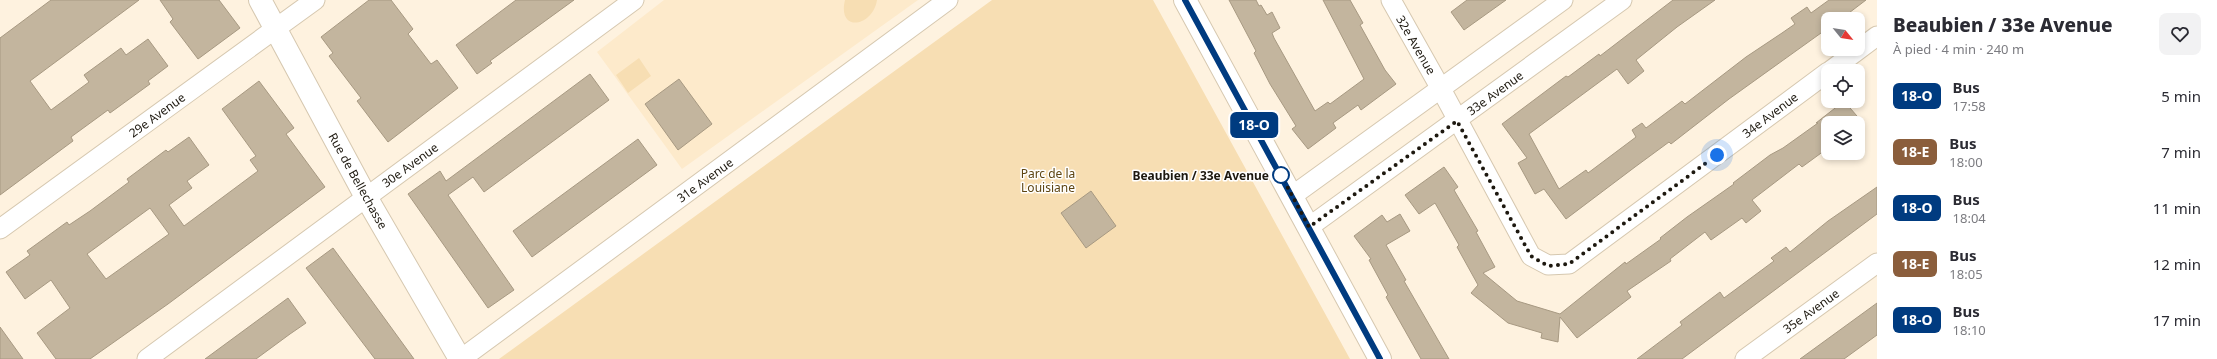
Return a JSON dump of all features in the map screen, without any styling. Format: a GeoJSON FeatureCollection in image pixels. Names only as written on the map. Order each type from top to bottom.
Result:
{"type":"FeatureCollection","features":[{"type":"Feature","properties":{"kind":"street","name":"Rue de Bellechasse"},"geometry":{"type":"LineString","coordinates":[[260,0],[366,197],[461,359]]}},
{"type":"Feature","properties":{"kind":"street","name":"29e Avenue"},"geometry":{"type":"LineString","coordinates":[[0,229],[315,0]]}},
{"type":"Feature","properties":{"kind":"street","name":"30e Avenue"},"geometry":{"type":"LineString","coordinates":[[147,359],[634,0]]}},
{"type":"Feature","properties":{"kind":"street","name":"31e Avenue"},"geometry":{"type":"LineString","coordinates":[[461,359],[948,0]]}},
{"type":"Feature","properties":{"kind":"street"},"geometry":{"type":"LineString","coordinates":[[1186,0],[1380,359]]}},
{"type":"Feature","properties":{"kind":"street","name":"32e Avenue"},"geometry":{"type":"LineString","coordinates":[[1391,0],[1441,89]]}},
{"type":"Feature","properties":{"kind":"street"},"geometry":{"type":"LineString","coordinates":[[1292,196],[1563,0]]}},
{"type":"Feature","properties":{"kind":"street","name":"33e Avenue"},"geometry":{"type":"LineString","coordinates":[[1309,227],[1622,0]]}},
{"type":"Feature","properties":{"kind":"street","name":"34e Avenue"},"geometry":{"type":"LineString","coordinates":[[1840,64],[1877,36]]}},
{"type":"Feature","properties":{"kind":"street","name":"34e Avenue"},"geometry":{"type":"LineString","coordinates":[[1441,89],[1531,256],[1548,266],[1569,264],[1821,78]]}},
{"type":"Feature","properties":{"kind":"street","name":"35e Avenue"},"geometry":{"type":"LineString","coordinates":[[1745,359],[1877,263]]}},
{"type":"Feature","properties":{"kind":"shaded area"},"geometry":{"type":"Polygon","coordinates":[[[664,0],[918,0],[682,169],[597,52],[664,0]]]}},
{"type":"Feature","properties":{"kind":"green space"},"geometry":{"type":"Polygon","coordinates":[[[845,0],[877,0],[874,9],[869,16],[863,21],[851,22],[846,18],[844,11],[845,0]]]}},
{"type":"Feature","properties":{"kind":"green space","name":"Parc de la Louisiane"},"geometry":{"type":"Polygon","coordinates":[[[992,0],[1153,0],[1350,359],[499,359],[992,0]]]}},
{"type":"Feature","properties":{"kind":"green space"},"geometry":{"type":"Polygon","coordinates":[[[639,58],[651,76],[628,93],[616,75],[639,58]]]}},
{"type":"Feature","properties":{"kind":"building"},"geometry":{"type":"Polygon","coordinates":[[[51,0],[139,0],[30,81],[51,110],[89,82],[84,75],[121,48],[126,55],[148,39],[168,66],[148,81],[150,84],[110,113],[108,110],[71,137],[73,141],[0,195],[0,38],[51,0]]]}},
{"type":"Feature","properties":{"kind":"building"},"geometry":{"type":"Polygon","coordinates":[[[160,0],[219,0],[240,28],[198,59],[170,22],[173,19],[160,0]]]}},
{"type":"Feature","properties":{"kind":"building"},"geometry":{"type":"Polygon","coordinates":[[[369,0],[391,0],[413,29],[408,34],[431,64],[437,60],[458,88],[388,142],[357,101],[361,98],[329,56],[333,53],[321,37],[369,0]]]}},
{"type":"Feature","properties":{"kind":"building"},"geometry":{"type":"Polygon","coordinates":[[[516,0],[574,0],[490,61],[492,63],[477,74],[456,45],[516,0]]]}},
{"type":"Feature","properties":{"kind":"building"},"geometry":{"type":"Polygon","coordinates":[[[1229,0],[1256,0],[1267,15],[1272,12],[1280,28],[1272,33],[1274,38],[1315,111],[1328,102],[1330,104],[1364,79],[1323,0],[1350,0],[1363,23],[1360,25],[1385,70],[1396,84],[1361,110],[1358,105],[1333,123],[1336,128],[1308,149],[1292,129],[1296,126],[1270,84],[1254,53],[1256,51],[1229,0]]]}},
{"type":"Feature","properties":{"kind":"building"},"geometry":{"type":"Polygon","coordinates":[[[1467,0],[1506,0],[1464,30],[1451,12],[1467,0]]]}},
{"type":"Feature","properties":{"kind":"building"},"geometry":{"type":"Polygon","coordinates":[[[1673,0],[1715,0],[1677,27],[1636,60],[1644,71],[1628,84],[1617,69],[1529,134],[1559,189],[1586,170],[1588,173],[1636,137],[1632,130],[1642,123],[1646,128],[1682,101],[1685,104],[1746,57],[1795,24],[1791,18],[1807,7],[1811,13],[1829,0],[1866,0],[1850,12],[1821,12],[1821,33],[1729,99],[1671,144],[1669,142],[1566,219],[1544,189],[1535,194],[1518,163],[1527,158],[1502,124],[1566,76],[1568,77],[1599,54],[1600,56],[1673,0]]]}},
{"type":"Feature","properties":{"kind":"building"},"geometry":{"type":"Polygon","coordinates":[[[590,74],[609,100],[484,192],[473,177],[448,195],[514,290],[488,308],[408,194],[440,171],[446,181],[590,74]]]}},
{"type":"Feature","properties":{"kind":"building"},"geometry":{"type":"Polygon","coordinates":[[[679,79],[712,124],[678,150],[645,104],[679,79]]]}},
{"type":"Feature","properties":{"kind":"building"},"geometry":{"type":"Polygon","coordinates":[[[259,81],[294,128],[286,134],[325,187],[168,304],[90,359],[56,359],[37,333],[70,308],[51,280],[25,299],[6,272],[30,255],[27,251],[67,222],[69,225],[90,211],[129,182],[127,179],[166,150],[168,152],[189,137],[209,165],[187,181],[192,188],[169,205],[184,226],[258,171],[250,160],[256,156],[222,109],[259,81]],[[150,208],[87,254],[106,279],[169,234],[150,208]]]}},
{"type":"Feature","properties":{"kind":"building"},"geometry":{"type":"Polygon","coordinates":[[[1835,108],[1850,108],[1857,116],[1825,116],[1835,108]]]}},
{"type":"Feature","properties":{"kind":"building"},"geometry":{"type":"Polygon","coordinates":[[[1821,119],[1821,153],[1802,167],[1799,164],[1752,200],[1761,211],[1746,223],[1742,218],[1711,240],[1705,232],[1670,259],[1671,261],[1627,291],[1631,297],[1577,338],[1560,317],[1558,342],[1541,338],[1542,333],[1508,323],[1471,293],[1478,285],[1457,247],[1459,245],[1435,203],[1419,214],[1405,195],[1444,167],[1458,187],[1454,190],[1478,231],[1476,232],[1495,267],[1483,273],[1517,301],[1560,314],[1625,262],[1626,264],[1661,239],[1660,238],[1687,217],[1734,184],[1733,183],[1770,155],[1783,148],[1818,123],[1816,123],[1821,119]]]}},
{"type":"Feature","properties":{"kind":"building"},"geometry":{"type":"Polygon","coordinates":[[[638,139],[657,165],[532,257],[513,231],[638,139]]]}},
{"type":"Feature","properties":{"kind":"building"},"geometry":{"type":"Polygon","coordinates":[[[1877,187],[1877,214],[1682,359],[1637,359],[1682,325],[1680,322],[1720,292],[1724,298],[1774,261],[1771,258],[1786,247],[1790,252],[1828,221],[1877,187]]]}},
{"type":"Feature","properties":{"kind":"building"},"geometry":{"type":"Polygon","coordinates":[[[1091,191],[1116,226],[1086,248],[1061,213],[1091,191]]]}},
{"type":"Feature","properties":{"kind":"building"},"geometry":{"type":"Polygon","coordinates":[[[1400,214],[1410,231],[1386,245],[1406,280],[1404,281],[1449,359],[1421,359],[1386,297],[1388,295],[1369,260],[1371,259],[1354,236],[1382,215],[1387,222],[1400,214]]]}},
{"type":"Feature","properties":{"kind":"building"},"geometry":{"type":"Polygon","coordinates":[[[333,248],[414,359],[375,359],[306,268],[333,248]]]}},
{"type":"Feature","properties":{"kind":"building"},"geometry":{"type":"Polygon","coordinates":[[[288,298],[306,323],[256,359],[205,359],[288,298]]]}},
{"type":"Feature","properties":{"kind":"building"},"geometry":{"type":"Polygon","coordinates":[[[1877,303],[1877,335],[1844,359],[1800,359],[1877,303]]]}},
{"type":"Feature","properties":{"kind":"building"},"geometry":{"type":"Polygon","coordinates":[[[0,327],[23,359],[0,359],[0,327]]]}},
{"type":"Feature","properties":{"kind":"bus line","name":"18-O"},"geometry":{"type":"LineString","coordinates":[[1185,0],[1380,359]]}},
{"type":"Feature","properties":{"kind":"place","name":"Beaubien / 33e Avenue"},"geometry":{"type":"Point","coordinates":[1281,175]}},
{"type":"Feature","properties":{"kind":"route"},"geometry":{"type":"LineString","coordinates":[[1281,175],[1309,227],[1457,121],[1531,256],[1548,266],[1569,264],[1717,155]]}}]}
